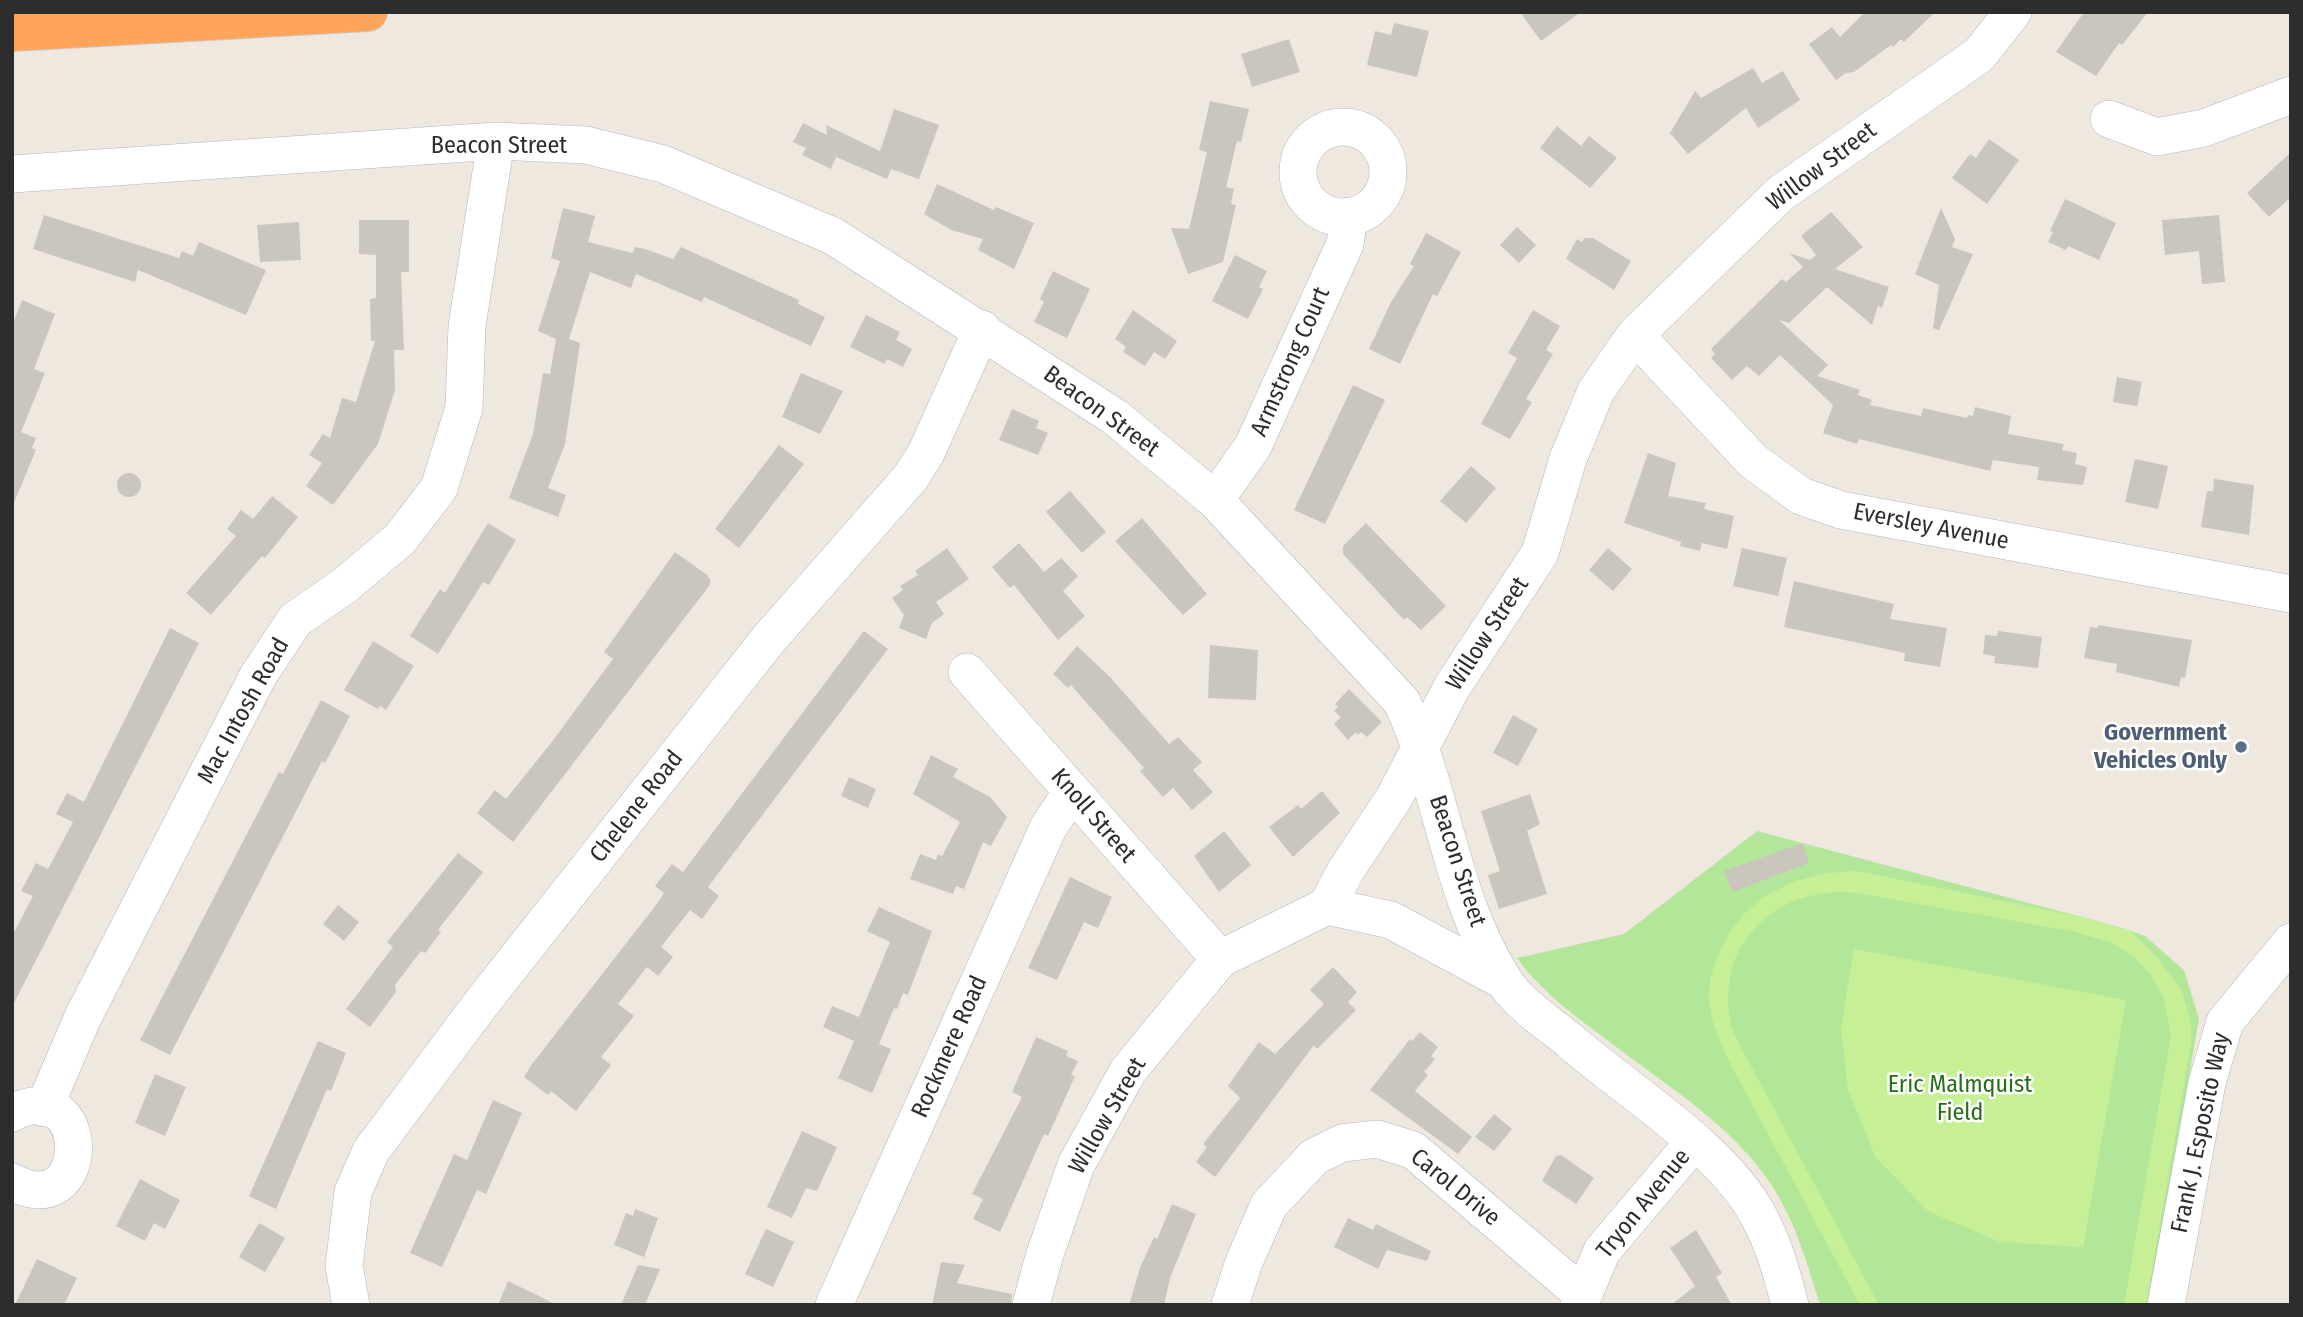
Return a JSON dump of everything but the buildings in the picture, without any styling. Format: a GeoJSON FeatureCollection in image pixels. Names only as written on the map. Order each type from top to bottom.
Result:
{"type":"FeatureCollection","features":[{"type":"Feature","properties":{"kind":"highway"},"geometry":{"type":"LineString","coordinates":[[12,32],[368,12]]}},
{"type":"Feature","properties":{"kind":"street","name":"Willow Street"},"geometry":{"type":"LineString","coordinates":[[1031,1305],[1044,1257],[1083,1153],[1128,1071],[1220,960],[1327,906],[1346,870],[1394,798],[1420,743],[1452,687],[1540,553],[1568,458],[1596,391],[1635,335],[1781,193],[1979,55],[2013,12]]}},
{"type":"Feature","properties":{"kind":"street"},"geometry":{"type":"LineString","coordinates":[[2109,119],[2157,137],[2204,128],[2291,95]]}},
{"type":"Feature","properties":{"kind":"street","name":"Beacon Street"},"geometry":{"type":"LineString","coordinates":[[12,174],[496,141],[586,145],[663,164],[833,236],[982,329],[1115,417],[1215,500],[1402,702],[1420,743],[1467,909],[1503,981],[1583,1053],[1694,1142],[1732,1179],[1758,1214],[1778,1258],[1790,1305]]}},
{"type":"Feature","properties":{"kind":"street","name":"Mac Intosh Road"},"geometry":{"type":"LineString","coordinates":[[12,1182],[32,1189],[48,1186],[62,1178],[72,1165],[76,1149],[73,1134],[65,1120],[28,1110],[83,1017],[258,676],[295,620],[344,586],[400,539],[439,488],[464,408],[467,326],[496,141]]}},
{"type":"Feature","properties":{"kind":"street","name":"Armstrong Court"},"geometry":{"type":"LineString","coordinates":[[1215,500],[1254,446],[1345,244],[1349,216]]}},
{"type":"Feature","properties":{"kind":"street","name":"Chelene Road"},"geometry":{"type":"LineString","coordinates":[[351,1305],[344,1266],[353,1192],[370,1151],[480,1005],[768,640],[911,477],[926,453],[982,329]]}},
{"type":"Feature","properties":{"kind":"street","name":"Eversley Avenue"},"geometry":{"type":"LineString","coordinates":[[1635,335],[1753,461],[1801,496],[1841,510],[2291,594]]}},
{"type":"Feature","properties":{"kind":"street","name":"Knoll Street"},"geometry":{"type":"LineString","coordinates":[[967,672],[1220,960]]}},
{"type":"Feature","properties":{"kind":"street","name":"Rockmere Road"},"geometry":{"type":"LineString","coordinates":[[834,1305],[1048,828],[1072,793]]}},
{"type":"Feature","properties":{"kind":"street"},"geometry":{"type":"LineString","coordinates":[[1327,906],[1391,920],[1503,981]]}},
{"type":"Feature","properties":{"kind":"street","name":"Frank J. Esposito Way"},"geometry":{"type":"LineString","coordinates":[[2166,1305],[2207,1083],[2225,1022],[2291,942]]}},
{"type":"Feature","properties":{"kind":"street","name":"Carol Drive"},"geometry":{"type":"LineString","coordinates":[[1230,1305],[1244,1262],[1269,1205],[1314,1157],[1342,1143],[1377,1139],[1413,1150],[1581,1300]]}},
{"type":"Feature","properties":{"kind":"street","name":"Tryon Avenue"},"geometry":{"type":"LineString","coordinates":[[1581,1300],[1602,1251],[1694,1142]]}},
{"type":"Feature","properties":{"kind":"green space","name":"Eric Malmquist Field"},"geometry":{"type":"Polygon","coordinates":[[[1757,831],[2123,928],[2145,936],[2184,970],[2199,1019],[2149,1305],[1820,1305],[1787,1213],[1766,1176],[1747,1154],[1705,1113],[1561,1004],[1537,982],[1517,958],[1624,934],[1757,831]]]}},
{"type":"Feature","properties":{"kind":"green space"},"geometry":{"type":"Polygon","coordinates":[[[1857,871],[2081,917],[2129,930],[2156,955],[2182,991],[2191,1024],[2191,1044],[2146,1305],[2124,1305],[2171,1036],[2164,998],[2152,977],[2135,957],[2110,942],[2071,931],[1857,893],[1827,893],[1799,899],[1774,912],[1754,929],[1739,950],[1730,975],[1728,1003],[1734,1034],[1879,1305],[1860,1305],[1732,1067],[1715,1027],[1709,1001],[1712,975],[1721,949],[1732,930],[1760,900],[1795,882],[1815,876],[1857,871]]]}},
{"type":"Feature","properties":{"kind":"green space"},"geometry":{"type":"Polygon","coordinates":[[[1854,949],[2126,1000],[2083,1247],[2000,1242],[1928,1211],[1876,1158],[1848,1090],[1841,1028],[1854,949]]]}},
{"type":"Feature","properties":{"kind":"place","name":"Government Vehicles Only"},"geometry":{"type":"Point","coordinates":[2241,747]}}]}
